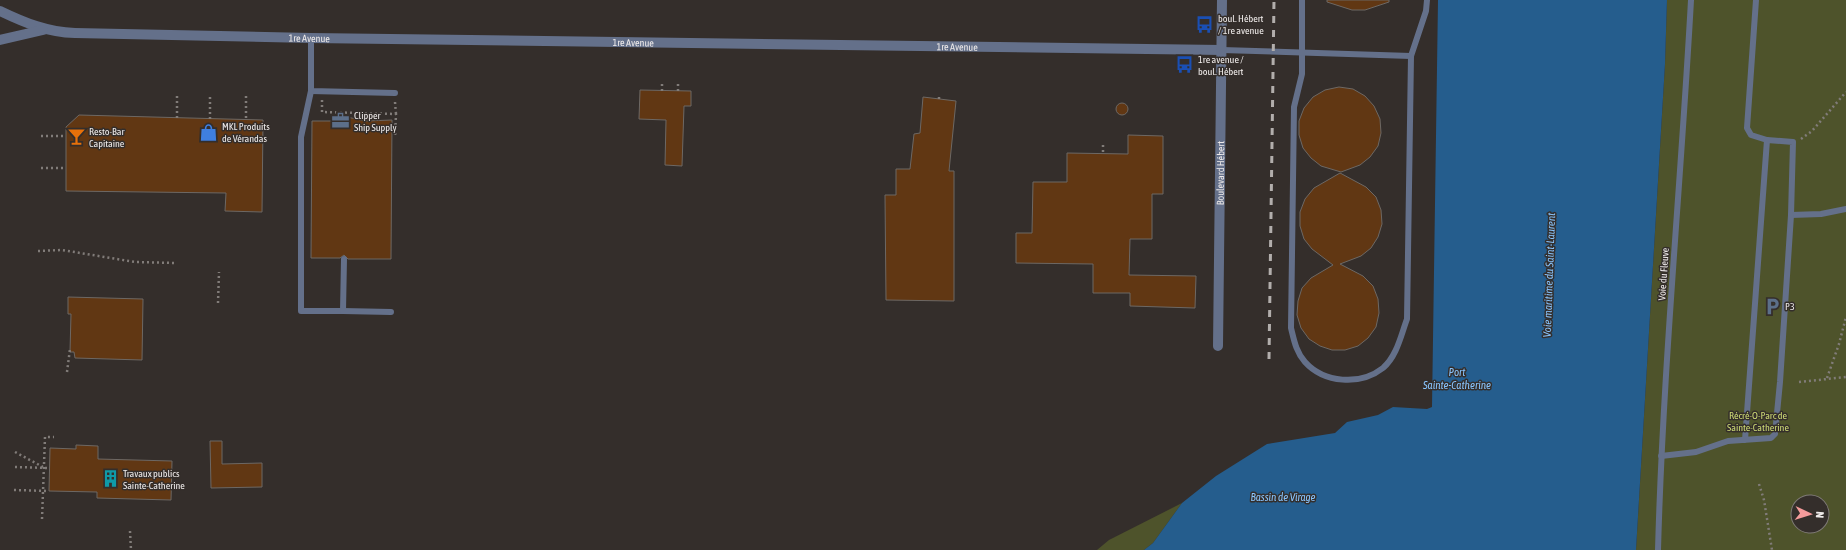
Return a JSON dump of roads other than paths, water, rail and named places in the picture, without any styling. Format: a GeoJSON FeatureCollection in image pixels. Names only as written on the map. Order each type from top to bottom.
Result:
{"type":"FeatureCollection","features":[{"type":"Feature","properties":{"kind":"street","name":"Boulevard Hébert"},"geometry":{"type":"LineString","coordinates":[[1218,346],[1222,0]]}},
{"type":"Feature","properties":{"kind":"street","name":"1re Avenue"},"geometry":{"type":"LineString","coordinates":[[0,11],[45,30],[75,33],[311,38],[1222,50]]}},
{"type":"Feature","properties":{"kind":"street","name":"1re Avenue"},"geometry":{"type":"LineString","coordinates":[[0,40],[45,30]]}},
{"type":"Feature","properties":{"kind":"lane"},"geometry":{"type":"LineString","coordinates":[[1302,0],[1302,74],[1294,107],[1291,328],[1295,347],[1304,362],[1318,373],[1335,379],[1350,381],[1365,378],[1383,368],[1398,347],[1407,319],[1411,56],[1426,11],[1427,0]]}},
{"type":"Feature","properties":{"kind":"lane","name":"Voie du Fleuve"},"geometry":{"type":"LineString","coordinates":[[1658,550],[1661,456],[1684,138],[1691,0]]}},
{"type":"Feature","properties":{"kind":"lane"},"geometry":{"type":"LineString","coordinates":[[1661,456],[1696,452],[1728,441],[1771,438],[1775,434],[1780,382],[1793,142],[1767,140],[1751,135],[1747,128],[1756,0]]}},
{"type":"Feature","properties":{"kind":"lane"},"geometry":{"type":"LineString","coordinates":[[311,38],[311,91],[301,137],[301,311],[391,312]]}},
{"type":"Feature","properties":{"kind":"lane"},"geometry":{"type":"LineString","coordinates":[[1222,50],[1303,54],[1411,56]]}},
{"type":"Feature","properties":{"kind":"lane"},"geometry":{"type":"LineString","coordinates":[[311,91],[395,93]]}},
{"type":"Feature","properties":{"kind":"lane"},"geometry":{"type":"LineString","coordinates":[[1745,440],[1767,140]]}},
{"type":"Feature","properties":{"kind":"lane"},"geometry":{"type":"LineString","coordinates":[[1790,215],[1822,214],[1846,209]]}},
{"type":"Feature","properties":{"kind":"lane"},"geometry":{"type":"LineString","coordinates":[[343,312],[344,259]]}},
{"type":"Feature","properties":{"kind":"water"},"geometry":{"type":"Polygon","coordinates":[[[1438,0],[1667,0],[1665,64],[1636,550],[1144,550],[1153,543],[1182,503],[1216,476],[1267,444],[1335,433],[1347,422],[1378,415],[1393,407],[1427,409],[1432,407],[1438,0]]]}},
{"type":"Feature","properties":{"kind":"railway"},"geometry":{"type":"LineString","coordinates":[[1269,359],[1274,0]]}},
{"type":"Feature","properties":{"kind":"place","name":"boul. Hébert / 1re avenue"},"geometry":{"type":"Point","coordinates":[1205,24]}},
{"type":"Feature","properties":{"kind":"place","name":"1re avenue / boul. Hébert"},"geometry":{"type":"Point","coordinates":[1185,65]}},
{"type":"Feature","properties":{"kind":"place","name":"Clipper Ship Supply"},"geometry":{"type":"Point","coordinates":[341,121]}},
{"type":"Feature","properties":{"kind":"place","name":"MKL Produits de Vérandas"},"geometry":{"type":"Point","coordinates":[209,132]}},
{"type":"Feature","properties":{"kind":"place","name":"Resto-Bar Capitaine"},"geometry":{"type":"Point","coordinates":[76,137]}},
{"type":"Feature","properties":{"kind":"place","name":"P3"},"geometry":{"type":"Point","coordinates":[1772,306]}},
{"type":"Feature","properties":{"kind":"place","name":"Travaux publics Sainte-Catherine"},"geometry":{"type":"Point","coordinates":[110,479]}},
{"type":"Feature","properties":{"kind":"water label","name":"Voie maritime du Saint-Laurent"},"geometry":{"type":"Point","coordinates":[1549,275]}},
{"type":"Feature","properties":{"kind":"water label","name":"Port Sainte-Catherine"},"geometry":{"type":"Point","coordinates":[1457,378]}},
{"type":"Feature","properties":{"kind":"water label","name":"Bassin de Virage"},"geometry":{"type":"Point","coordinates":[1283,497]}},
{"type":"Feature","properties":{"kind":"park label","name":"Récré-O-Parc de Sainte-Catherine"},"geometry":{"type":"Point","coordinates":[1758,420]}}]}
